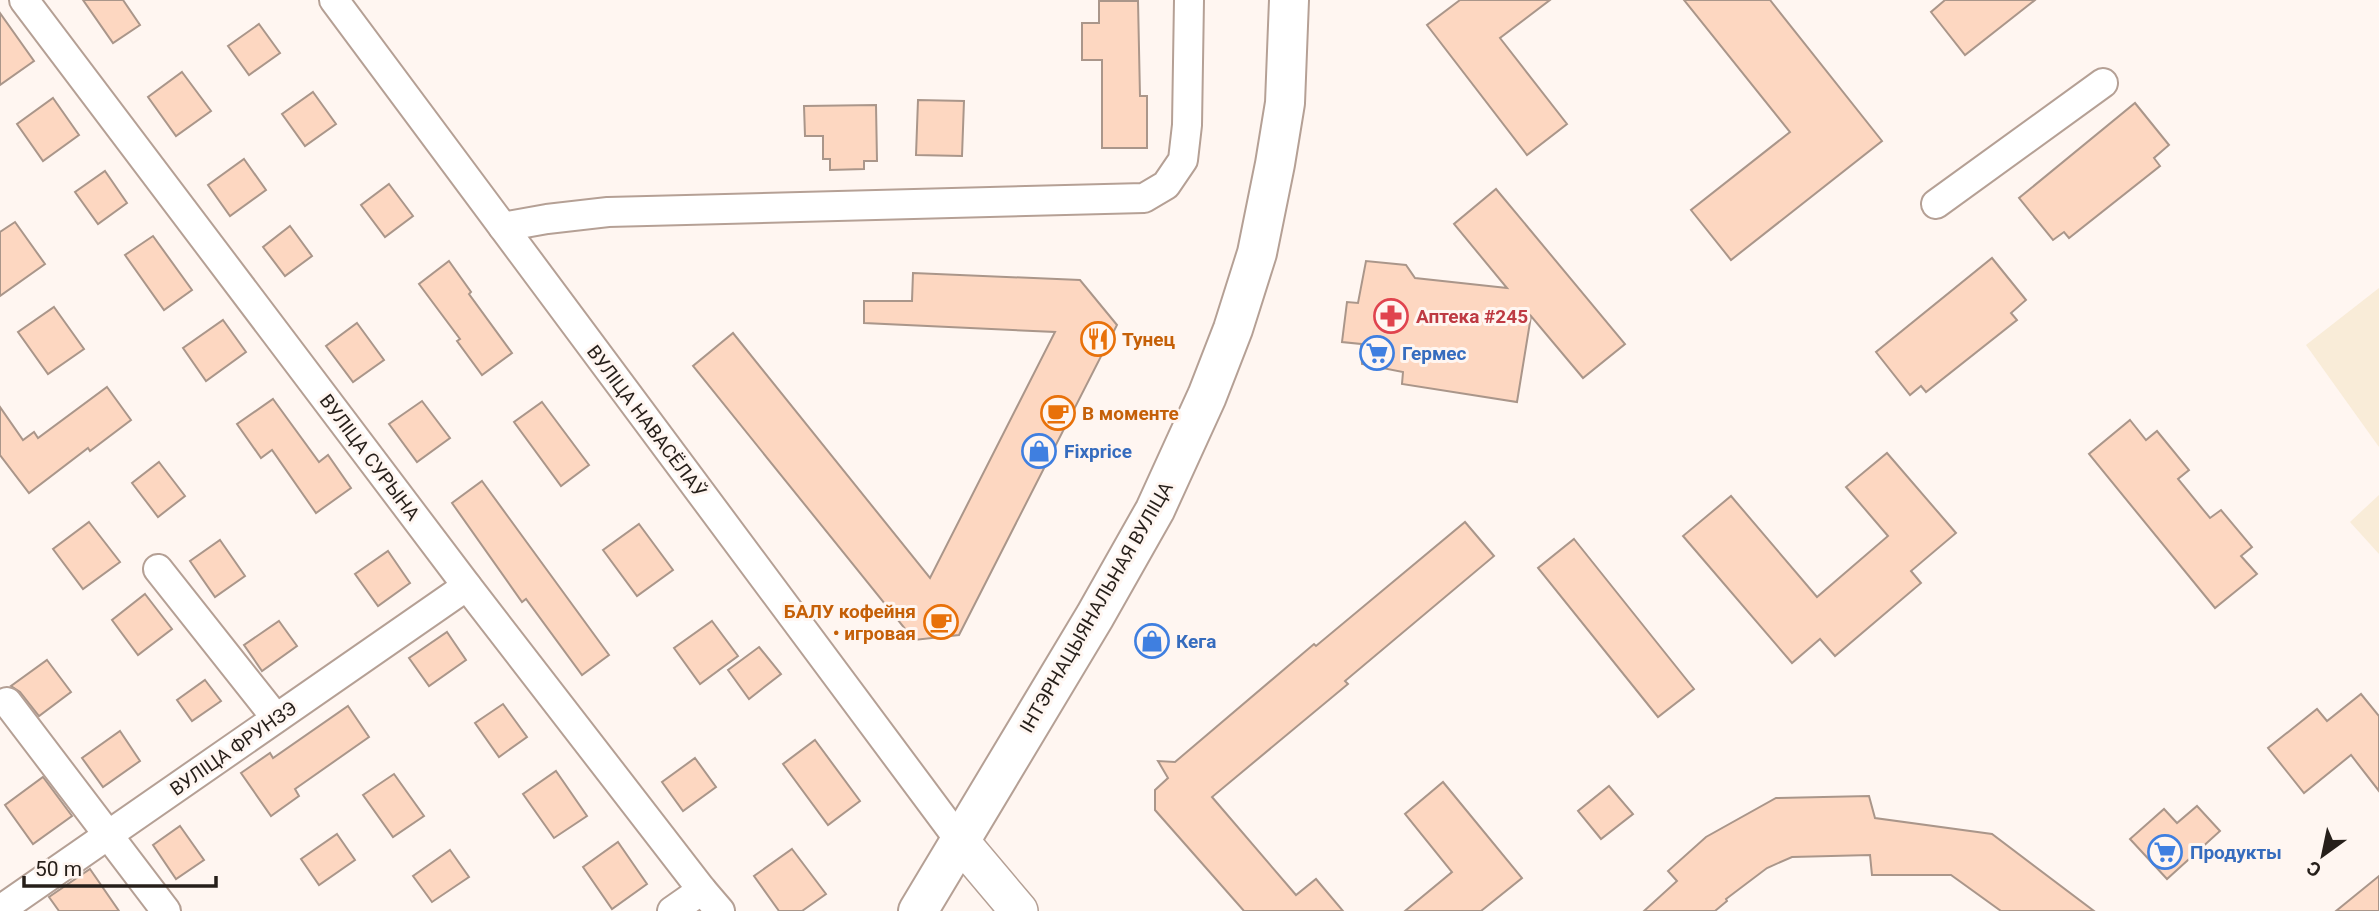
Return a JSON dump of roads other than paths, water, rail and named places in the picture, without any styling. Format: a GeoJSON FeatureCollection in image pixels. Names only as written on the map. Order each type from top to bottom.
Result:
{"type":"FeatureCollection","features":[{"type":"Feature","properties":{"kind":"main road","name":"ІНТЭРНАЦЫЯНАЛЬНАЯ ВУЛІЦА"},"geometry":{"type":"LineString","coordinates":[[918,911],[1155,510],[1211,384],[1233,329],[1257,253],[1285,103],[1289,0]]}},
{"type":"Feature","properties":{"kind":"street","name":"ВУЛІЦА СУРЫНА"},"geometry":{"type":"LineString","coordinates":[[24,0],[467,586],[720,911]]}},
{"type":"Feature","properties":{"kind":"street","name":"ВУЛІЦА НАВАСЁЛАЎ"},"geometry":{"type":"LineString","coordinates":[[334,0],[960,841]]}},
{"type":"Feature","properties":{"kind":"street"},"geometry":{"type":"LineString","coordinates":[[503,227],[608,212],[1144,198],[1166,185],[1183,160],[1189,0]]}},
{"type":"Feature","properties":{"kind":"street"},"geometry":{"type":"LineString","coordinates":[[1936,204],[2103,83]]}},
{"type":"Feature","properties":{"kind":"street"},"geometry":{"type":"LineString","coordinates":[[158,569],[275,718]]}},
{"type":"Feature","properties":{"kind":"street","name":"ВУЛІЦА ФРУНЗЭ"},"geometry":{"type":"LineString","coordinates":[[0,910],[467,586]]}},
{"type":"Feature","properties":{"kind":"street"},"geometry":{"type":"LineString","coordinates":[[6,702],[166,911]]}},
{"type":"Feature","properties":{"kind":"street"},"geometry":{"type":"LineString","coordinates":[[960,841],[1019,911]]}},
{"type":"Feature","properties":{"kind":"street"},"geometry":{"type":"LineString","coordinates":[[671,911],[702,890]]}},
{"type":"Feature","properties":{"kind":"place","name":"Аптека #245"},"geometry":{"type":"Point","coordinates":[1391,316]}},
{"type":"Feature","properties":{"kind":"place","name":"Тунец"},"geometry":{"type":"Point","coordinates":[1098,339]}},
{"type":"Feature","properties":{"kind":"place","name":"Гермес"},"geometry":{"type":"Point","coordinates":[1377,353]}},
{"type":"Feature","properties":{"kind":"place","name":"В моменте"},"geometry":{"type":"Point","coordinates":[1058,413]}},
{"type":"Feature","properties":{"kind":"place","name":"Fixprice"},"geometry":{"type":"Point","coordinates":[1039,451]}},
{"type":"Feature","properties":{"kind":"place","name":"БАЛУ кофейня • игровая"},"geometry":{"type":"Point","coordinates":[941,622]}},
{"type":"Feature","properties":{"kind":"place","name":"Кега"},"geometry":{"type":"Point","coordinates":[1152,641]}},
{"type":"Feature","properties":{"kind":"place","name":"Продукты"},"geometry":{"type":"Point","coordinates":[2165,852]}}]}
